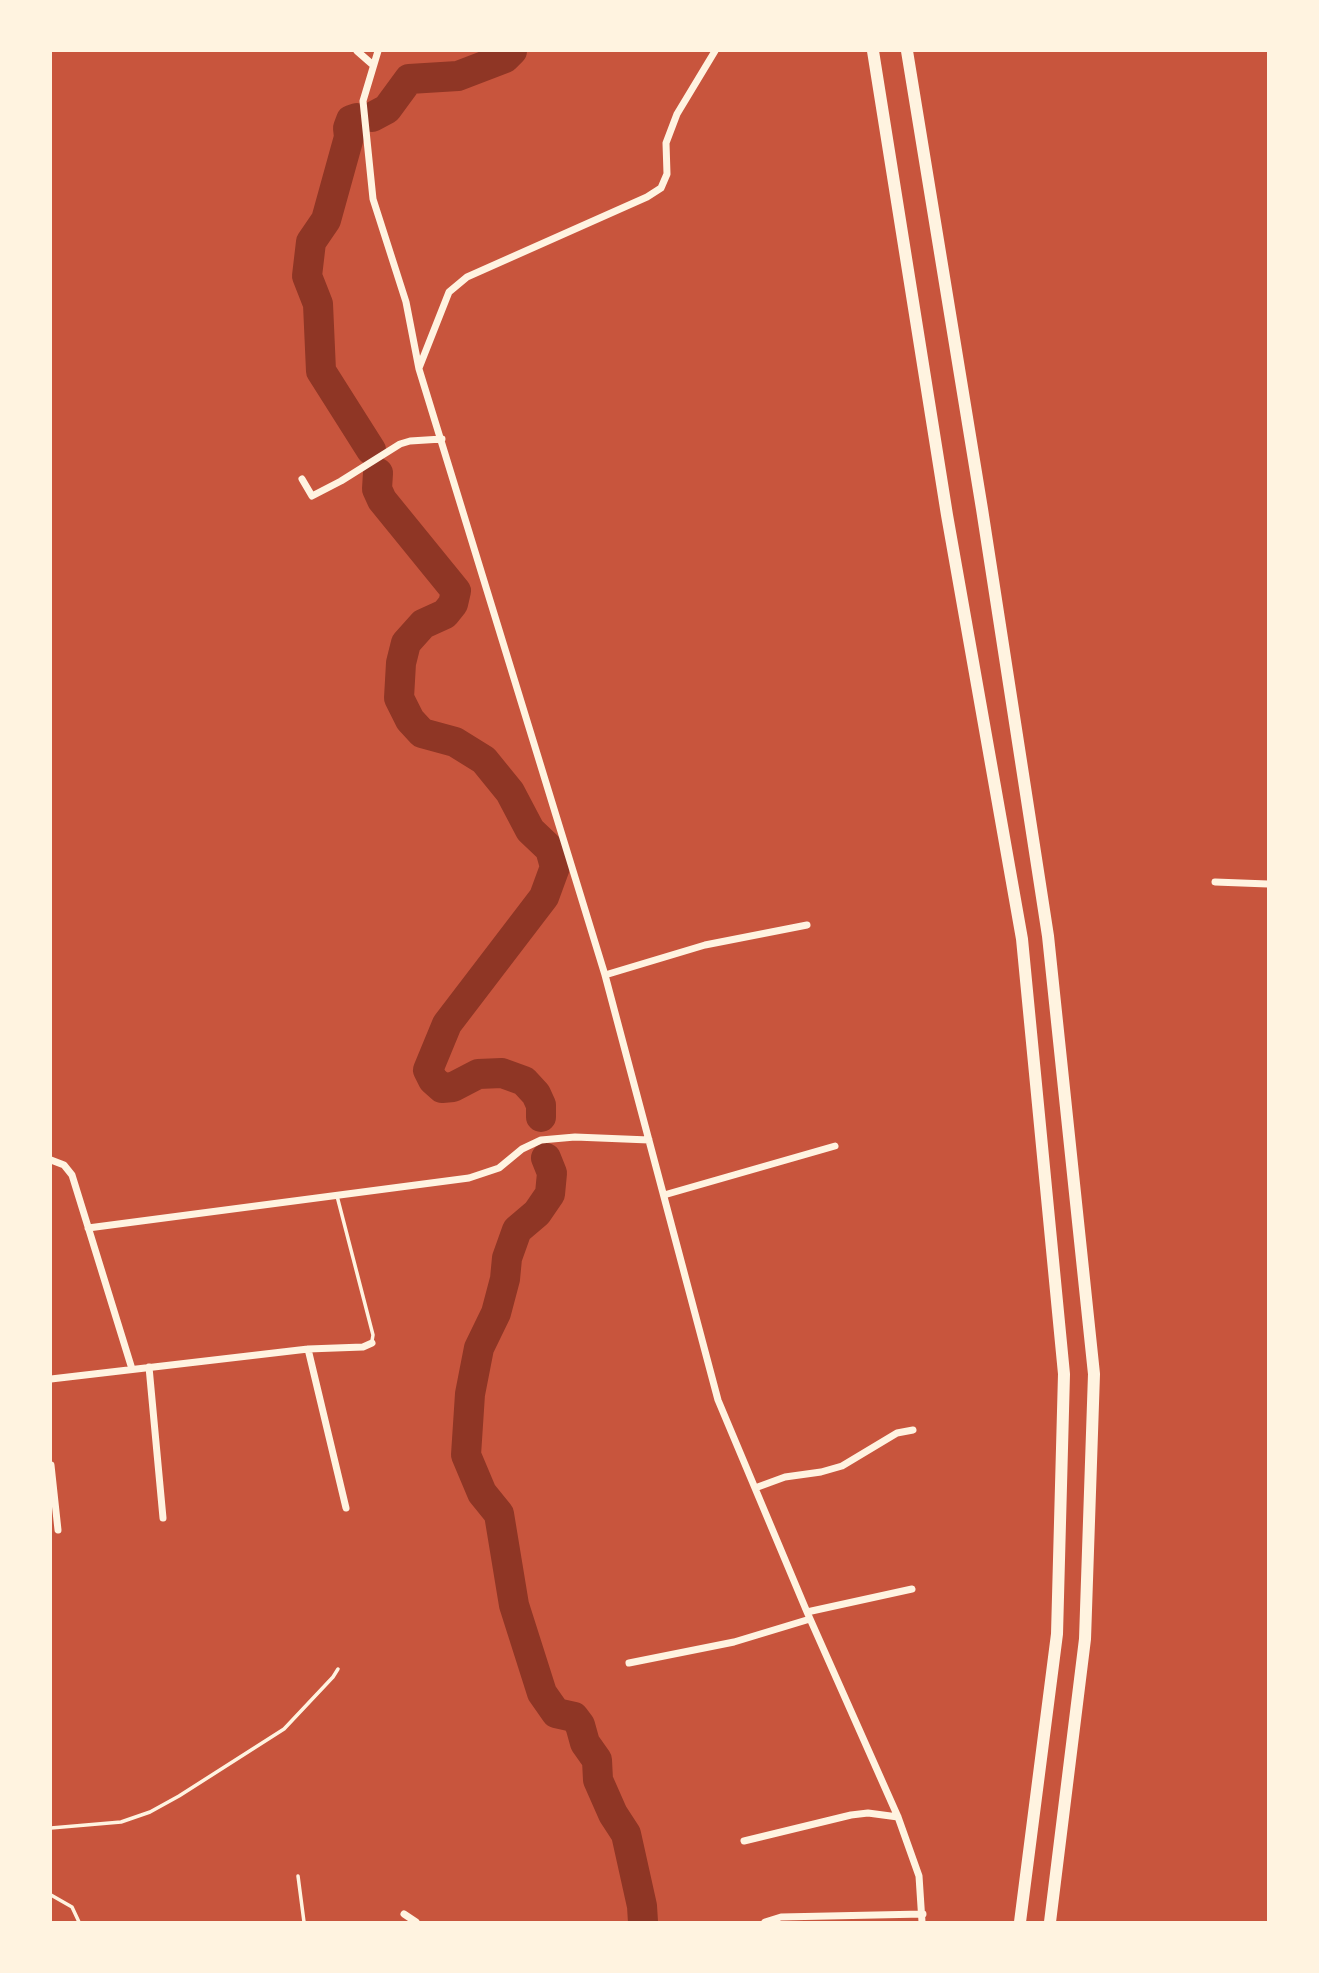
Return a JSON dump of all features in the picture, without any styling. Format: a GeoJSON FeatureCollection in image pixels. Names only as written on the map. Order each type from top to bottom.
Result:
{"type":"FeatureCollection","features":[{"type":"Feature","properties":{"kind":"highway"},"geometry":{"type":"LineString","coordinates":[[873,51],[947,515],[1022,939],[1064,1374],[1057,1634],[1020,1922]]}},
{"type":"Feature","properties":{"kind":"highway"},"geometry":{"type":"LineString","coordinates":[[907,51],[1048,936],[1094,1374],[1085,1639],[1050,1922]]}},
{"type":"Feature","properties":{"kind":"street"},"geometry":{"type":"LineString","coordinates":[[357,51],[373,65]]}},
{"type":"Feature","properties":{"kind":"street"},"geometry":{"type":"LineString","coordinates":[[378,51],[363,101],[373,199],[406,302],[419,369],[605,975],[718,1400],[898,1816],[919,1876],[922,1918],[781,1917],[765,1922]]}},
{"type":"Feature","properties":{"kind":"street"},"geometry":{"type":"LineString","coordinates":[[419,369],[449,292],[467,277],[647,197],[660,188],[667,174],[666,144],[677,114],[715,51]]}},
{"type":"Feature","properties":{"kind":"street"},"geometry":{"type":"LineString","coordinates":[[302,479],[312,496],[400,444],[422,439],[442,439]]}},
{"type":"Feature","properties":{"kind":"street"},"geometry":{"type":"LineString","coordinates":[[1215,882],[1268,884]]}},
{"type":"Feature","properties":{"kind":"street"},"geometry":{"type":"LineString","coordinates":[[605,975],[705,945],[807,925]]}},
{"type":"Feature","properties":{"kind":"street"},"geometry":{"type":"LineString","coordinates":[[88,1228],[469,1178],[499,1168],[522,1149],[541,1140],[575,1137],[649,1140]]}},
{"type":"Feature","properties":{"kind":"street"},"geometry":{"type":"LineString","coordinates":[[664,1195],[835,1146]]}},
{"type":"Feature","properties":{"kind":"street"},"geometry":{"type":"LineString","coordinates":[[51,1160],[64,1165],[72,1175],[132,1369]]}},
{"type":"Feature","properties":{"kind":"street"},"geometry":{"type":"LineString","coordinates":[[51,1379],[308,1349],[363,1347],[372,1343]]}},
{"type":"Feature","properties":{"kind":"street"},"geometry":{"type":"LineString","coordinates":[[308,1349],[345,1508]]}},
{"type":"Feature","properties":{"kind":"street"},"geometry":{"type":"LineString","coordinates":[[149,1367],[163,1518]]}},
{"type":"Feature","properties":{"kind":"street"},"geometry":{"type":"LineString","coordinates":[[755,1488],[785,1477],[842,1466],[897,1433],[913,1430]]}},
{"type":"Feature","properties":{"kind":"street"},"geometry":{"type":"LineString","coordinates":[[51,1465],[58,1530]]}},
{"type":"Feature","properties":{"kind":"street"},"geometry":{"type":"LineString","coordinates":[[629,1663],[687,1654],[734,1642],[809,1615],[912,1589]]}},
{"type":"Feature","properties":{"kind":"street"},"geometry":{"type":"LineString","coordinates":[[744,1841],[851,1815],[868,1813],[898,1816]]}},
{"type":"Feature","properties":{"kind":"street"},"geometry":{"type":"LineString","coordinates":[[404,1914],[416,1922]]}},
{"type":"Feature","properties":{"kind":"lane"},"geometry":{"type":"LineString","coordinates":[[337,1195],[373,1335],[372,1343]]}},
{"type":"Feature","properties":{"kind":"lane"},"geometry":{"type":"LineString","coordinates":[[51,1828],[121,1822],[150,1812],[179,1796],[284,1729],[333,1678],[338,1669]]}},
{"type":"Feature","properties":{"kind":"lane"},"geometry":{"type":"LineString","coordinates":[[298,1876],[304,1922]]}},
{"type":"Feature","properties":{"kind":"lane"},"geometry":{"type":"LineString","coordinates":[[51,1895],[72,1907],[79,1922]]}},
{"type":"Feature","properties":{"kind":"waterway"},"geometry":{"type":"LineString","coordinates":[[372,117],[387,109],[409,79],[458,76],[505,58],[512,51]]}},
{"type":"Feature","properties":{"kind":"waterway"},"geometry":{"type":"LineString","coordinates":[[357,118],[351,120],[348,128],[349,137],[326,220],[311,242],[307,276],[318,304],[321,371],[371,450]]}},
{"type":"Feature","properties":{"kind":"waterway"},"geometry":{"type":"LineString","coordinates":[[378,473],[377,489],[382,500],[456,591],[453,604],[445,614],[423,624],[406,643],[401,663],[399,698],[410,720],[422,733],[455,742],[484,760],[510,792],[530,830],[550,849],[555,867],[544,897],[447,1024],[428,1070],[433,1080],[442,1088],[453,1087],[478,1074],[502,1073],[524,1081],[536,1094],[541,1105],[541,1117]]}},
{"type":"Feature","properties":{"kind":"waterway"},"geometry":{"type":"LineString","coordinates":[[546,1158],[552,1173],[550,1194],[537,1213],[517,1230],[507,1258],[505,1279],[496,1313],[479,1348],[470,1394],[466,1455],[482,1493],[499,1514],[514,1605],[542,1693],[556,1713],[574,1717],[580,1725],[585,1743],[597,1760],[598,1780],[613,1814],[626,1834],[643,1922]]}}]}
